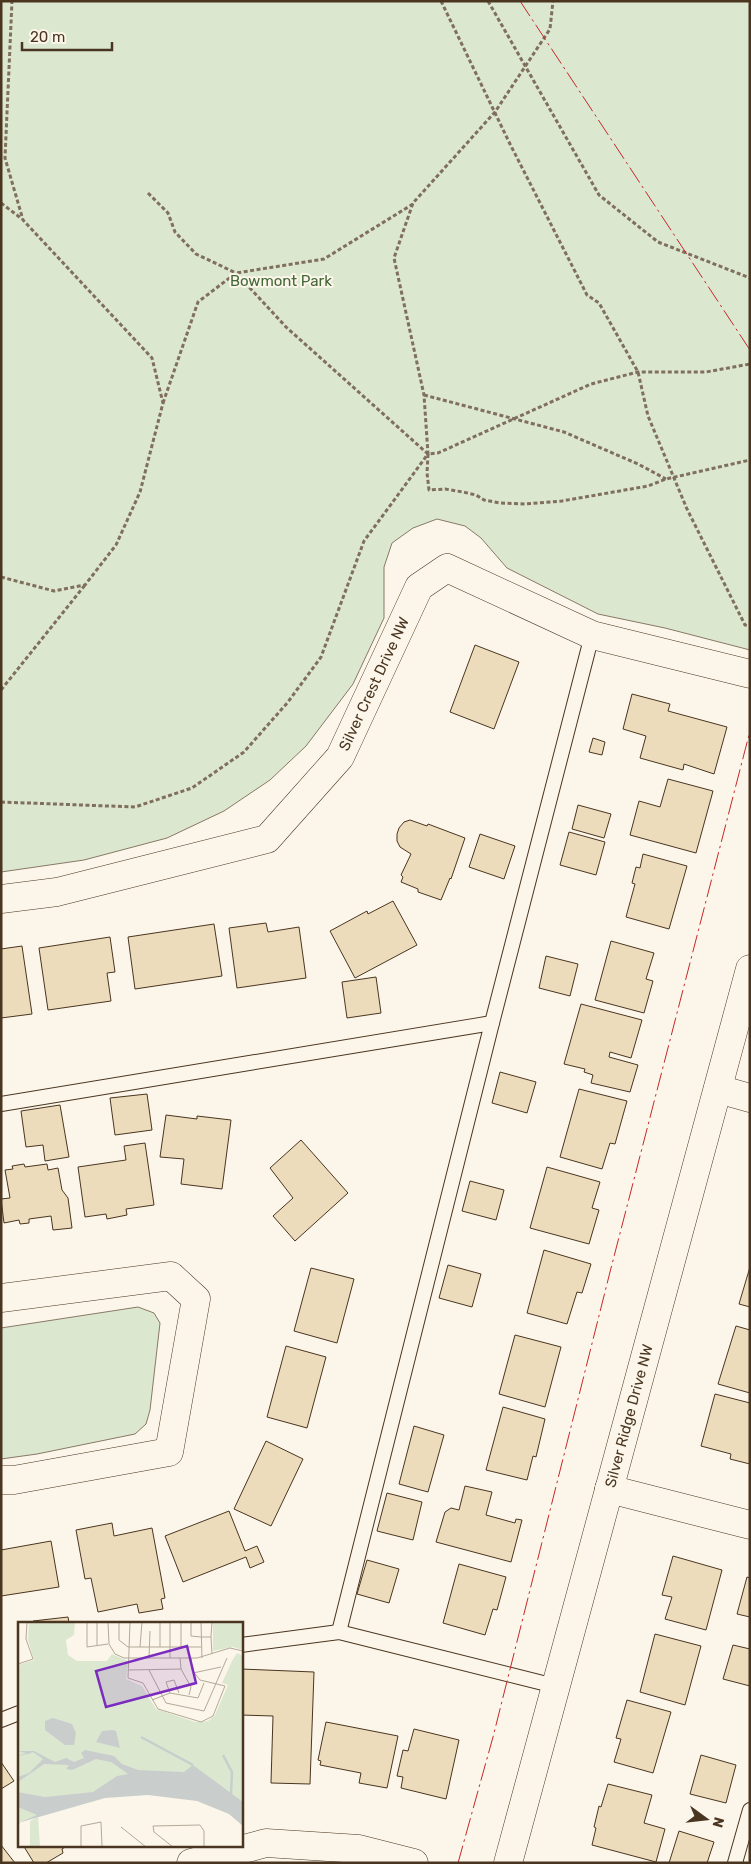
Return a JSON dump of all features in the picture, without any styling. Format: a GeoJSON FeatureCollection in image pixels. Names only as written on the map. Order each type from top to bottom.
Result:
{"type":"FeatureCollection","features":[{"type":"Feature","properties":{"kind":"street","name":"Silver Crest Drive NW"},"geometry":{"type":"LineString","coordinates":[[1,899],[57,892],[267,839],[340,757],[419,587],[447,568],[592,635],[750,674]]}},
{"type":"Feature","properties":{"kind":"street","name":"Silver Ridge Drive NW"},"geometry":{"type":"LineString","coordinates":[[508,1863],[750,969]]}},
{"type":"Feature","properties":{"kind":"street"},"geometry":{"type":"LineString","coordinates":[[718,1090],[750,1098]]}},
{"type":"Feature","properties":{"kind":"street"},"geometry":{"type":"LineString","coordinates":[[1,1298],[171,1276],[196,1299],[169,1452],[14,1480],[1,1480]]}},
{"type":"Feature","properties":{"kind":"street"},"geometry":{"type":"LineString","coordinates":[[609,1489],[750,1525]]}},
{"type":"Feature","properties":{"kind":"street"},"geometry":{"type":"LineString","coordinates":[[198,1861],[266,1844],[359,1849],[414,1863]]}},
{"type":"Feature","properties":{"kind":"lane"},"geometry":{"type":"LineString","coordinates":[[339,1632],[592,635]]}},
{"type":"Feature","properties":{"kind":"lane"},"geometry":{"type":"LineString","coordinates":[[1,1104],[492,1024]]}},
{"type":"Feature","properties":{"kind":"lane"},"geometry":{"type":"LineString","coordinates":[[242,1645],[339,1632],[555,1686]]}},
{"type":"Feature","properties":{"kind":"lane"},"geometry":{"type":"LineString","coordinates":[[1,1720],[18,1713]]}},
{"type":"Feature","properties":{"kind":"lane"},"geometry":{"type":"LineString","coordinates":[[735,1863],[750,1810]]}},
{"type":"Feature","properties":{"kind":"path"},"geometry":{"type":"LineString","coordinates":[[12,1],[5,158],[23,220]]}},
{"type":"Feature","properties":{"kind":"path"},"geometry":{"type":"LineString","coordinates":[[441,1],[587,295],[599,303],[638,372],[648,416],[687,509],[745,625],[750,626]]}},
{"type":"Feature","properties":{"kind":"path"},"geometry":{"type":"LineString","coordinates":[[488,1],[599,195],[658,242],[750,278]]}},
{"type":"Feature","properties":{"kind":"path"},"geometry":{"type":"LineString","coordinates":[[1,690],[116,545],[140,492],[163,403],[198,302],[236,274],[324,259],[413,203],[495,112],[550,29],[553,1]]}},
{"type":"Feature","properties":{"kind":"path"},"geometry":{"type":"LineString","coordinates":[[148,194],[168,213],[175,232],[196,254],[236,274],[286,327],[428,454],[438,453],[590,384],[638,372],[706,372],[750,364]]}},
{"type":"Feature","properties":{"kind":"path"},"geometry":{"type":"LineString","coordinates":[[1,203],[23,220],[152,358],[163,403]]}},
{"type":"Feature","properties":{"kind":"path"},"geometry":{"type":"LineString","coordinates":[[413,203],[394,258],[424,395],[429,490],[444,489],[463,492],[500,504],[562,501],[648,486],[666,479],[750,460]]}},
{"type":"Feature","properties":{"kind":"path"},"geometry":{"type":"LineString","coordinates":[[424,395],[571,435],[638,464],[666,479]]}},
{"type":"Feature","properties":{"kind":"path"},"geometry":{"type":"LineString","coordinates":[[1,802],[135,806],[192,788],[244,752],[288,702],[321,657],[364,541],[428,454]]}},
{"type":"Feature","properties":{"kind":"path"},"geometry":{"type":"LineString","coordinates":[[1,577],[54,591],[85,585]]}},
{"type":"Feature","properties":{"kind":"green space","name":"Bowmont Park"},"geometry":{"type":"Polygon","coordinates":[[[1,1],[750,1],[750,650],[665,628],[598,614],[507,568],[481,538],[465,526],[437,519],[413,528],[392,543],[384,567],[384,618],[353,684],[306,746],[270,780],[224,811],[167,838],[84,860],[1,872],[1,1]]]}},
{"type":"Feature","properties":{"kind":"green space"},"geometry":{"type":"Polygon","coordinates":[[[138,1307],[154,1313],[160,1323],[150,1410],[146,1424],[135,1434],[37,1454],[1,1459],[1,1328],[138,1307]]]}},
{"type":"Feature","properties":{"kind":"building"},"geometry":{"type":"Polygon","coordinates":[[[475,645],[519,662],[494,729],[450,712],[475,645]]]}},
{"type":"Feature","properties":{"kind":"building"},"geometry":{"type":"Polygon","coordinates":[[[632,694],[670,704],[668,711],[727,727],[714,774],[684,764],[683,770],[640,758],[646,736],[623,729],[632,694]]]}},
{"type":"Feature","properties":{"kind":"building"},"geometry":{"type":"Polygon","coordinates":[[[593,738],[605,742],[602,755],[589,752],[593,738]]]}},
{"type":"Feature","properties":{"kind":"building"},"geometry":{"type":"Polygon","coordinates":[[[668,779],[713,791],[696,853],[630,835],[639,801],[660,807],[668,779]]]}},
{"type":"Feature","properties":{"kind":"building"},"geometry":{"type":"Polygon","coordinates":[[[578,805],[611,814],[604,838],[572,829],[578,805]]]}},
{"type":"Feature","properties":{"kind":"building"},"geometry":{"type":"Polygon","coordinates":[[[410,820],[427,826],[428,824],[465,838],[451,879],[441,900],[418,892],[418,889],[401,882],[403,877],[401,875],[411,854],[400,847],[397,841],[397,834],[404,822],[410,820]]]}},
{"type":"Feature","properties":{"kind":"building"},"geometry":{"type":"Polygon","coordinates":[[[569,832],[605,842],[596,875],[560,865],[569,832]]]}},
{"type":"Feature","properties":{"kind":"building"},"geometry":{"type":"Polygon","coordinates":[[[480,834],[515,846],[504,879],[469,867],[480,834]]]}},
{"type":"Feature","properties":{"kind":"building"},"geometry":{"type":"Polygon","coordinates":[[[643,854],[687,866],[669,929],[626,917],[635,884],[632,883],[636,867],[640,868],[643,854]]]}},
{"type":"Feature","properties":{"kind":"building"},"geometry":{"type":"Polygon","coordinates":[[[393,901],[417,945],[355,978],[330,931],[367,911],[368,914],[393,901]]]}},
{"type":"Feature","properties":{"kind":"building"},"geometry":{"type":"Polygon","coordinates":[[[266,923],[268,932],[299,927],[306,978],[237,988],[229,928],[266,923]]]}},
{"type":"Feature","properties":{"kind":"building"},"geometry":{"type":"Polygon","coordinates":[[[214,924],[222,976],[135,989],[128,937],[214,924]]]}},
{"type":"Feature","properties":{"kind":"building"},"geometry":{"type":"Polygon","coordinates":[[[110,937],[115,972],[107,973],[111,1001],[48,1010],[39,948],[110,937]]]}},
{"type":"Feature","properties":{"kind":"building"},"geometry":{"type":"Polygon","coordinates":[[[611,941],[654,953],[646,979],[653,981],[644,1013],[595,1000],[611,941]]]}},
{"type":"Feature","properties":{"kind":"building"},"geometry":{"type":"Polygon","coordinates":[[[22,946],[32,1014],[1,1018],[1,949],[22,946]]]}},
{"type":"Feature","properties":{"kind":"building"},"geometry":{"type":"Polygon","coordinates":[[[546,956],[578,964],[570,996],[539,988],[546,956]]]}},
{"type":"Feature","properties":{"kind":"building"},"geometry":{"type":"Polygon","coordinates":[[[376,977],[381,1013],[347,1018],[342,982],[376,977]]]}},
{"type":"Feature","properties":{"kind":"building"},"geometry":{"type":"Polygon","coordinates":[[[581,1004],[642,1020],[631,1058],[610,1052],[609,1057],[638,1065],[630,1092],[591,1083],[593,1075],[584,1072],[585,1069],[564,1064],[581,1004]]]}},
{"type":"Feature","properties":{"kind":"building"},"geometry":{"type":"Polygon","coordinates":[[[500,1072],[536,1082],[527,1113],[492,1103],[500,1072]]]}},
{"type":"Feature","properties":{"kind":"building"},"geometry":{"type":"Polygon","coordinates":[[[579,1089],[627,1101],[615,1144],[610,1143],[602,1169],[560,1157],[579,1089]]]}},
{"type":"Feature","properties":{"kind":"building"},"geometry":{"type":"Polygon","coordinates":[[[147,1094],[152,1130],[115,1135],[110,1098],[147,1094]]]}},
{"type":"Feature","properties":{"kind":"building"},"geometry":{"type":"Polygon","coordinates":[[[60,1105],[69,1157],[45,1161],[43,1145],[26,1147],[21,1111],[60,1105]]]}},
{"type":"Feature","properties":{"kind":"building"},"geometry":{"type":"Polygon","coordinates":[[[166,1115],[197,1119],[197,1116],[231,1120],[222,1189],[181,1184],[184,1159],[160,1157],[166,1115]]]}},
{"type":"Feature","properties":{"kind":"building"},"geometry":{"type":"Polygon","coordinates":[[[301,1140],[348,1193],[295,1241],[273,1216],[293,1198],[270,1168],[301,1140]]]}},
{"type":"Feature","properties":{"kind":"building"},"geometry":{"type":"Polygon","coordinates":[[[145,1143],[154,1205],[126,1209],[127,1215],[107,1219],[106,1214],[85,1217],[78,1167],[126,1160],[124,1146],[145,1143]]]}},
{"type":"Feature","properties":{"kind":"building"},"geometry":{"type":"Polygon","coordinates":[[[24,1164],[25,1167],[47,1164],[48,1170],[58,1168],[62,1190],[68,1198],[72,1228],[53,1230],[51,1216],[29,1219],[29,1223],[20,1224],[19,1220],[4,1223],[1,1199],[10,1198],[5,1170],[13,1169],[12,1166],[24,1164]]]}},
{"type":"Feature","properties":{"kind":"building"},"geometry":{"type":"Polygon","coordinates":[[[547,1167],[600,1182],[592,1208],[599,1210],[589,1244],[530,1228],[547,1167]]]}},
{"type":"Feature","properties":{"kind":"building"},"geometry":{"type":"Polygon","coordinates":[[[470,1181],[504,1190],[496,1220],[462,1211],[470,1181]]]}},
{"type":"Feature","properties":{"kind":"building"},"geometry":{"type":"Polygon","coordinates":[[[544,1250],[591,1264],[582,1293],[577,1292],[567,1324],[527,1313],[544,1250]]]}},
{"type":"Feature","properties":{"kind":"building"},"geometry":{"type":"Polygon","coordinates":[[[448,1265],[481,1274],[472,1307],[439,1298],[448,1265]]]}},
{"type":"Feature","properties":{"kind":"building"},"geometry":{"type":"Polygon","coordinates":[[[750,1267],[750,1307],[739,1304],[750,1267]]]}},
{"type":"Feature","properties":{"kind":"building"},"geometry":{"type":"Polygon","coordinates":[[[311,1268],[354,1279],[337,1343],[294,1331],[311,1268]]]}},
{"type":"Feature","properties":{"kind":"building"},"geometry":{"type":"Polygon","coordinates":[[[736,1326],[750,1330],[750,1393],[718,1384],[736,1326]]]}},
{"type":"Feature","properties":{"kind":"building"},"geometry":{"type":"Polygon","coordinates":[[[515,1335],[561,1347],[545,1407],[499,1394],[515,1335]]]}},
{"type":"Feature","properties":{"kind":"building"},"geometry":{"type":"Polygon","coordinates":[[[286,1346],[326,1357],[307,1428],[267,1417],[286,1346]]]}},
{"type":"Feature","properties":{"kind":"building"},"geometry":{"type":"Polygon","coordinates":[[[715,1394],[750,1403],[750,1464],[730,1459],[731,1454],[701,1446],[715,1394]]]}},
{"type":"Feature","properties":{"kind":"building"},"geometry":{"type":"Polygon","coordinates":[[[503,1407],[545,1419],[536,1457],[533,1456],[527,1480],[486,1470],[503,1407]]]}},
{"type":"Feature","properties":{"kind":"building"},"geometry":{"type":"Polygon","coordinates":[[[414,1426],[444,1435],[428,1492],[399,1484],[414,1426]]]}},
{"type":"Feature","properties":{"kind":"building"},"geometry":{"type":"Polygon","coordinates":[[[266,1441],[303,1459],[271,1526],[234,1509],[266,1441]]]}},
{"type":"Feature","properties":{"kind":"building"},"geometry":{"type":"Polygon","coordinates":[[[465,1486],[492,1492],[486,1515],[515,1523],[516,1519],[522,1520],[511,1562],[436,1542],[445,1512],[451,1508],[459,1510],[465,1486]]]}},
{"type":"Feature","properties":{"kind":"building"},"geometry":{"type":"Polygon","coordinates":[[[387,1493],[422,1502],[413,1540],[377,1531],[387,1493]]]}},
{"type":"Feature","properties":{"kind":"building"},"geometry":{"type":"Polygon","coordinates":[[[229,1511],[245,1551],[257,1546],[264,1562],[250,1568],[246,1557],[183,1582],[165,1536],[229,1511]]]}},
{"type":"Feature","properties":{"kind":"building"},"geometry":{"type":"Polygon","coordinates":[[[112,1523],[114,1536],[152,1528],[165,1598],[161,1599],[163,1609],[139,1613],[137,1604],[98,1612],[91,1578],[85,1579],[76,1530],[112,1523]]]}},
{"type":"Feature","properties":{"kind":"building"},"geometry":{"type":"Polygon","coordinates":[[[51,1541],[59,1587],[1,1596],[1,1550],[51,1541]]]}},
{"type":"Feature","properties":{"kind":"building"},"geometry":{"type":"Polygon","coordinates":[[[673,1556],[722,1570],[706,1630],[665,1619],[672,1597],[662,1595],[673,1556]]]}},
{"type":"Feature","properties":{"kind":"building"},"geometry":{"type":"Polygon","coordinates":[[[367,1560],[399,1569],[389,1603],[357,1594],[367,1560]]]}},
{"type":"Feature","properties":{"kind":"building"},"geometry":{"type":"Polygon","coordinates":[[[459,1564],[506,1577],[497,1610],[493,1609],[485,1635],[443,1623],[459,1564]]]}},
{"type":"Feature","properties":{"kind":"building"},"geometry":{"type":"Polygon","coordinates":[[[747,1577],[750,1578],[750,1617],[737,1614],[747,1577]]]}},
{"type":"Feature","properties":{"kind":"building"},"geometry":{"type":"Polygon","coordinates":[[[68,1617],[69,1622],[33,1622],[68,1617]]]}},
{"type":"Feature","properties":{"kind":"building"},"geometry":{"type":"Polygon","coordinates":[[[655,1634],[701,1646],[685,1705],[640,1692],[655,1634]]]}},
{"type":"Feature","properties":{"kind":"building"},"geometry":{"type":"Polygon","coordinates":[[[733,1645],[750,1649],[750,1686],[723,1679],[733,1645]]]}},
{"type":"Feature","properties":{"kind":"building"},"geometry":{"type":"Polygon","coordinates":[[[242,1669],[314,1672],[310,1784],[271,1783],[273,1716],[242,1715],[242,1669]]]}},
{"type":"Feature","properties":{"kind":"building"},"geometry":{"type":"Polygon","coordinates":[[[627,1700],[671,1712],[653,1773],[614,1762],[621,1739],[616,1738],[627,1700]]]}},
{"type":"Feature","properties":{"kind":"building"},"geometry":{"type":"Polygon","coordinates":[[[326,1722],[398,1736],[387,1788],[359,1783],[361,1773],[320,1765],[321,1761],[318,1760],[326,1722]]]}},
{"type":"Feature","properties":{"kind":"building"},"geometry":{"type":"Polygon","coordinates":[[[414,1729],[459,1740],[446,1799],[401,1788],[403,1777],[397,1776],[403,1750],[408,1751],[414,1729]]]}},
{"type":"Feature","properties":{"kind":"building"},"geometry":{"type":"Polygon","coordinates":[[[701,1755],[736,1765],[726,1803],[690,1794],[701,1755]]]}},
{"type":"Feature","properties":{"kind":"building"},"geometry":{"type":"Polygon","coordinates":[[[1,1762],[14,1781],[1,1789],[1,1762]]]}},
{"type":"Feature","properties":{"kind":"building"},"geometry":{"type":"Polygon","coordinates":[[[608,1784],[652,1795],[644,1823],[665,1829],[656,1862],[592,1845],[599,1806],[601,1807],[608,1784]]]}},
{"type":"Feature","properties":{"kind":"building"},"geometry":{"type":"Polygon","coordinates":[[[679,1831],[714,1842],[707,1863],[669,1863],[679,1831]]]}},
{"type":"Feature","properties":{"kind":"building"},"geometry":{"type":"Polygon","coordinates":[[[1,1845],[15,1863],[1,1863],[1,1845]]]}},
{"type":"Feature","properties":{"kind":"building"},"geometry":{"type":"Polygon","coordinates":[[[24,1846],[66,1846],[62,1849],[63,1853],[46,1863],[34,1863],[24,1846]]]}},
{"type":"Feature","properties":{"kind":"power"},"geometry":{"type":"LineString","coordinates":[[520,1],[750,350]]}},
{"type":"Feature","properties":{"kind":"power"},"geometry":{"type":"LineString","coordinates":[[458,1863],[493,1737],[610,1272],[750,731]]}}]}
